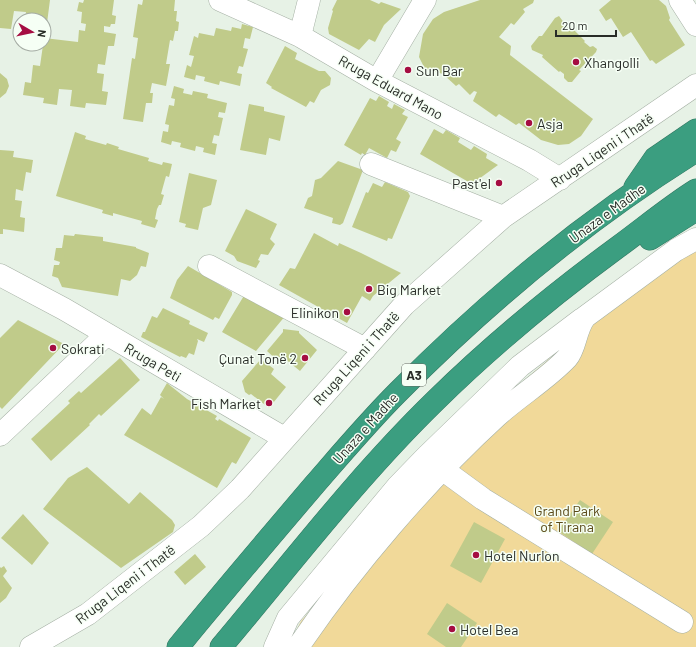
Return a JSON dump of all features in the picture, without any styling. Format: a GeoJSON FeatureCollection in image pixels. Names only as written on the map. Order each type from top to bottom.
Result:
{"type":"FeatureCollection","features":[{"type":"Feature","properties":{"kind":"highway"},"geometry":{"type":"LineString","coordinates":[[627,198],[654,158],[696,130]]}},
{"type":"Feature","properties":{"kind":"highway","name":"Unaza e Madhe"},"geometry":{"type":"LineString","coordinates":[[178,647],[296,506],[396,393],[505,291],[627,198],[696,151]]}},
{"type":"Feature","properties":{"kind":"highway","name":"A3"},"geometry":{"type":"LineString","coordinates":[[221,647],[378,460],[434,402],[484,354],[530,314],[696,190]]}},
{"type":"Feature","properties":{"kind":"highway"},"geometry":{"type":"LineString","coordinates":[[618,247],[654,238],[696,210]]}},
{"type":"Feature","properties":{"kind":"street","name":"Rruga Eduard Mano"},"geometry":{"type":"LineString","coordinates":[[220,0],[300,36],[377,81],[529,160],[560,179]]}},
{"type":"Feature","properties":{"kind":"street"},"geometry":{"type":"LineString","coordinates":[[300,36],[309,0]]}},
{"type":"Feature","properties":{"kind":"street"},"geometry":{"type":"LineString","coordinates":[[377,81],[425,0]]}},
{"type":"Feature","properties":{"kind":"street"},"geometry":{"type":"LineString","coordinates":[[680,0],[696,25]]}},
{"type":"Feature","properties":{"kind":"street","name":"Rruga Liqeni i Thatë"},"geometry":{"type":"LineString","coordinates":[[31,647],[88,614],[201,526],[240,489],[404,305],[503,217],[696,85]]}},
{"type":"Feature","properties":{"kind":"street"},"geometry":{"type":"LineString","coordinates":[[371,164],[503,217]]}},
{"type":"Feature","properties":{"kind":"street"},"geometry":{"type":"LineString","coordinates":[[274,647],[288,618],[398,487],[426,457],[520,366],[676,250],[696,239]]}},
{"type":"Feature","properties":{"kind":"street"},"geometry":{"type":"LineString","coordinates":[[209,266],[365,349]]}},
{"type":"Feature","properties":{"kind":"street","name":"Rruga Peti"},"geometry":{"type":"LineString","coordinates":[[0,274],[284,438]]}},
{"type":"Feature","properties":{"kind":"street"},"geometry":{"type":"LineString","coordinates":[[298,647],[329,603],[423,490],[497,416],[568,356],[578,329],[585,317]]}},
{"type":"Feature","properties":{"kind":"street"},"geometry":{"type":"LineString","coordinates":[[0,435],[106,335]]}},
{"type":"Feature","properties":{"kind":"street"},"geometry":{"type":"LineString","coordinates":[[426,457],[483,499],[682,622]]}},
{"type":"Feature","properties":{"kind":"green space","name":"Grand Park of Tirana"},"geometry":{"type":"Polygon","coordinates":[[[696,245],[696,647],[288,647],[301,621],[509,393],[586,328],[696,245]]]}},
{"type":"Feature","properties":{"kind":"building"},"geometry":{"type":"Polygon","coordinates":[[[0,0],[50,0],[48,12],[14,11],[12,12],[11,29],[0,28],[0,0]]]}},
{"type":"Feature","properties":{"kind":"building"},"geometry":{"type":"Polygon","coordinates":[[[84,0],[114,0],[112,15],[116,16],[115,24],[111,24],[110,27],[104,26],[104,32],[116,34],[114,46],[108,46],[105,65],[98,64],[97,73],[104,74],[102,91],[108,92],[106,105],[86,103],[85,108],[70,106],[72,90],[59,89],[57,105],[43,103],[44,98],[23,95],[25,82],[31,83],[33,65],[40,66],[42,52],[52,52],[52,39],[78,42],[79,30],[85,31],[86,24],[81,23],[82,12],[77,11],[79,2],[83,3],[84,0]]]}},
{"type":"Feature","properties":{"kind":"building"},"geometry":{"type":"Polygon","coordinates":[[[143,0],[175,0],[174,11],[177,11],[176,21],[179,22],[178,31],[175,31],[173,41],[170,40],[166,64],[170,64],[166,86],[152,83],[150,93],[153,93],[152,103],[146,103],[143,122],[123,119],[132,58],[135,59],[138,38],[133,37],[138,4],[142,5],[143,0]]]}},
{"type":"Feature","properties":{"kind":"building"},"geometry":{"type":"Polygon","coordinates":[[[337,0],[370,0],[379,4],[381,2],[401,9],[384,25],[375,42],[369,39],[359,50],[329,34],[328,28],[332,10],[337,0]]]}},
{"type":"Feature","properties":{"kind":"building"},"geometry":{"type":"Polygon","coordinates":[[[480,0],[534,0],[533,3],[523,9],[525,12],[514,25],[511,23],[499,37],[511,46],[510,55],[593,119],[581,136],[569,144],[558,145],[541,140],[519,123],[516,125],[499,114],[496,117],[473,101],[477,92],[474,91],[470,95],[459,84],[456,86],[443,74],[425,69],[419,57],[423,34],[433,19],[444,12],[480,0]]]}},
{"type":"Feature","properties":{"kind":"building"},"geometry":{"type":"Polygon","coordinates":[[[611,0],[659,0],[666,6],[670,18],[669,20],[685,45],[656,64],[652,60],[650,61],[631,32],[623,37],[611,18],[606,21],[599,10],[611,0]]]}},
{"type":"Feature","properties":{"kind":"building"},"geometry":{"type":"Polygon","coordinates":[[[559,16],[568,28],[570,26],[585,41],[584,42],[590,47],[593,46],[597,49],[579,70],[581,71],[572,82],[568,82],[564,78],[564,74],[560,71],[559,72],[542,57],[543,55],[532,50],[531,46],[539,36],[542,36],[555,18],[559,16]]]}},
{"type":"Feature","properties":{"kind":"building"},"geometry":{"type":"Polygon","coordinates":[[[242,24],[253,27],[250,39],[245,38],[243,48],[248,49],[243,67],[239,66],[237,73],[242,74],[240,86],[220,81],[219,85],[204,81],[205,77],[196,75],[195,80],[184,77],[187,65],[191,67],[194,56],[189,55],[194,36],[198,38],[199,33],[214,36],[216,28],[231,31],[232,27],[241,29],[242,24]]]}},
{"type":"Feature","properties":{"kind":"building"},"geometry":{"type":"Polygon","coordinates":[[[285,46],[297,53],[295,59],[319,71],[325,71],[331,78],[330,85],[321,90],[314,103],[310,101],[306,107],[271,88],[272,87],[266,83],[285,46]]]}},
{"type":"Feature","properties":{"kind":"building"},"geometry":{"type":"Polygon","coordinates":[[[0,73],[7,79],[9,86],[6,93],[0,98],[0,73]]]}},
{"type":"Feature","properties":{"kind":"building"},"geometry":{"type":"Polygon","coordinates":[[[174,86],[184,89],[183,93],[192,95],[193,91],[208,94],[207,98],[227,103],[225,113],[219,112],[218,117],[223,118],[219,136],[214,135],[212,143],[217,144],[215,155],[203,152],[204,148],[196,146],[195,151],[180,147],[181,143],[172,141],[171,145],[161,142],[163,131],[168,132],[169,125],[165,124],[169,105],[174,106],[175,99],[171,98],[174,86]]]}},
{"type":"Feature","properties":{"kind":"building"},"geometry":{"type":"Polygon","coordinates":[[[379,96],[389,102],[387,106],[392,109],[394,104],[405,110],[402,114],[408,117],[396,139],[401,142],[396,152],[391,150],[387,158],[369,148],[365,155],[362,153],[361,155],[344,145],[370,98],[376,101],[379,96]]]}},
{"type":"Feature","properties":{"kind":"building"},"geometry":{"type":"Polygon","coordinates":[[[249,104],[264,107],[264,111],[285,116],[280,141],[269,138],[266,155],[240,150],[249,104]]]}},
{"type":"Feature","properties":{"kind":"building"},"geometry":{"type":"Polygon","coordinates":[[[434,129],[443,134],[446,130],[460,138],[458,142],[471,150],[474,146],[487,154],[486,158],[498,165],[472,184],[420,154],[434,129]]]}},
{"type":"Feature","properties":{"kind":"building"},"geometry":{"type":"Polygon","coordinates":[[[75,132],[86,136],[85,139],[106,145],[107,143],[119,147],[118,149],[149,158],[148,161],[162,165],[163,162],[172,164],[169,177],[166,176],[161,194],[164,195],[161,205],[159,205],[157,209],[155,219],[158,220],[155,228],[141,224],[142,221],[113,213],[113,216],[102,213],[103,210],[56,196],[75,132]]]}},
{"type":"Feature","properties":{"kind":"building"},"geometry":{"type":"Polygon","coordinates":[[[0,150],[14,151],[13,157],[33,160],[31,173],[26,172],[23,191],[16,189],[15,200],[22,201],[20,217],[25,218],[24,232],[3,229],[3,234],[0,234],[0,150]]]}},
{"type":"Feature","properties":{"kind":"building"},"geometry":{"type":"Polygon","coordinates":[[[338,161],[363,170],[343,223],[340,225],[332,223],[333,218],[304,208],[308,198],[312,196],[315,180],[321,178],[338,161]]]}},
{"type":"Feature","properties":{"kind":"building"},"geometry":{"type":"Polygon","coordinates":[[[189,173],[217,180],[211,205],[203,208],[198,230],[185,227],[186,224],[179,222],[189,173]]]}},
{"type":"Feature","properties":{"kind":"building"},"geometry":{"type":"Polygon","coordinates":[[[385,182],[408,192],[410,196],[392,239],[388,238],[387,241],[352,227],[366,192],[368,193],[373,183],[382,187],[385,182]]]}},
{"type":"Feature","properties":{"kind":"building"},"geometry":{"type":"Polygon","coordinates":[[[246,209],[277,224],[270,239],[275,244],[268,255],[261,254],[258,260],[260,261],[256,268],[237,261],[234,256],[225,251],[246,209]]]}},
{"type":"Feature","properties":{"kind":"building"},"geometry":{"type":"Polygon","coordinates":[[[314,233],[338,246],[339,243],[401,273],[373,296],[370,301],[362,296],[347,323],[279,285],[290,268],[295,269],[314,233]]]}},
{"type":"Feature","properties":{"kind":"building"},"geometry":{"type":"Polygon","coordinates":[[[75,234],[103,237],[103,241],[136,247],[149,253],[146,267],[141,266],[137,275],[130,281],[121,279],[118,296],[62,287],[58,278],[52,276],[54,265],[59,265],[60,262],[54,260],[56,248],[62,248],[64,235],[74,236],[75,234]]]}},
{"type":"Feature","properties":{"kind":"building"},"geometry":{"type":"Polygon","coordinates":[[[188,266],[232,292],[232,295],[219,319],[215,317],[213,320],[170,298],[177,280],[188,266]]]}},
{"type":"Feature","properties":{"kind":"building"},"geometry":{"type":"Polygon","coordinates":[[[245,294],[286,315],[256,351],[222,332],[245,294]]]}},
{"type":"Feature","properties":{"kind":"building"},"geometry":{"type":"Polygon","coordinates":[[[163,308],[190,321],[189,324],[208,333],[204,342],[197,339],[198,341],[194,355],[189,353],[186,358],[180,357],[141,337],[143,332],[145,332],[152,316],[157,318],[163,308]]]}},
{"type":"Feature","properties":{"kind":"building"},"geometry":{"type":"Polygon","coordinates":[[[18,320],[64,344],[2,409],[0,407],[0,338],[18,320]]]}},
{"type":"Feature","properties":{"kind":"building"},"geometry":{"type":"Polygon","coordinates":[[[283,329],[299,331],[299,333],[317,350],[300,371],[284,358],[280,363],[267,351],[283,332],[283,329]]]}},
{"type":"Feature","properties":{"kind":"building"},"geometry":{"type":"Polygon","coordinates":[[[120,358],[140,380],[101,416],[99,414],[89,424],[90,425],[51,461],[31,439],[70,403],[68,401],[79,391],[81,393],[120,358]]]}},
{"type":"Feature","properties":{"kind":"building"},"geometry":{"type":"Polygon","coordinates":[[[261,359],[274,369],[271,374],[286,387],[269,408],[251,394],[249,395],[245,392],[242,381],[261,359]]]}},
{"type":"Feature","properties":{"kind":"building"},"geometry":{"type":"Polygon","coordinates":[[[167,383],[187,399],[217,416],[215,419],[218,421],[219,419],[251,438],[236,464],[232,462],[217,488],[124,435],[142,408],[151,415],[161,397],[164,399],[160,395],[167,383]]]}},
{"type":"Feature","properties":{"kind":"building"},"geometry":{"type":"Polygon","coordinates":[[[87,467],[129,504],[140,492],[172,520],[175,525],[173,532],[121,568],[43,509],[68,478],[87,467]]]}},
{"type":"Feature","properties":{"kind":"building"},"geometry":{"type":"Polygon","coordinates":[[[580,500],[613,522],[592,554],[558,531],[580,500]]]}},
{"type":"Feature","properties":{"kind":"building"},"geometry":{"type":"Polygon","coordinates":[[[23,514],[49,543],[32,565],[1,538],[23,514]]]}},
{"type":"Feature","properties":{"kind":"building","name":"Hotel Nurlon"},"geometry":{"type":"Polygon","coordinates":[[[474,522],[505,539],[481,583],[450,566],[474,522]]]}},
{"type":"Feature","properties":{"kind":"building"},"geometry":{"type":"Polygon","coordinates":[[[195,554],[206,567],[185,585],[174,572],[195,554]]]}},
{"type":"Feature","properties":{"kind":"building"},"geometry":{"type":"Polygon","coordinates":[[[4,566],[7,571],[3,576],[12,588],[6,598],[0,603],[0,567],[1,568],[4,566]]]}},
{"type":"Feature","properties":{"kind":"building","name":"Hotel Bea"},"geometry":{"type":"Polygon","coordinates":[[[447,603],[477,623],[461,647],[446,647],[427,634],[447,603]]]}},
{"type":"Feature","properties":{"kind":"place","name":"Xhangolli"},"geometry":{"type":"Point","coordinates":[576,62]}},
{"type":"Feature","properties":{"kind":"place","name":"Sun Bar"},"geometry":{"type":"Point","coordinates":[408,70]}},
{"type":"Feature","properties":{"kind":"place","name":"Asja"},"geometry":{"type":"Point","coordinates":[529,123]}},
{"type":"Feature","properties":{"kind":"place","name":"Past'el"},"geometry":{"type":"Point","coordinates":[499,183]}},
{"type":"Feature","properties":{"kind":"place","name":"Big Market"},"geometry":{"type":"Point","coordinates":[369,289]}},
{"type":"Feature","properties":{"kind":"place","name":"Elinikon"},"geometry":{"type":"Point","coordinates":[347,312]}},
{"type":"Feature","properties":{"kind":"place","name":"Sokrati"},"geometry":{"type":"Point","coordinates":[53,348]}},
{"type":"Feature","properties":{"kind":"place","name":"Çunat Tonë 2"},"geometry":{"type":"Point","coordinates":[305,358]}},
{"type":"Feature","properties":{"kind":"place","name":"Fish Market"},"geometry":{"type":"Point","coordinates":[269,403]}},
{"type":"Feature","properties":{"kind":"place","name":"Hotel Nurlon"},"geometry":{"type":"Point","coordinates":[476,555]}},
{"type":"Feature","properties":{"kind":"place","name":"Hotel Bea"},"geometry":{"type":"Point","coordinates":[452,629]}}]}
